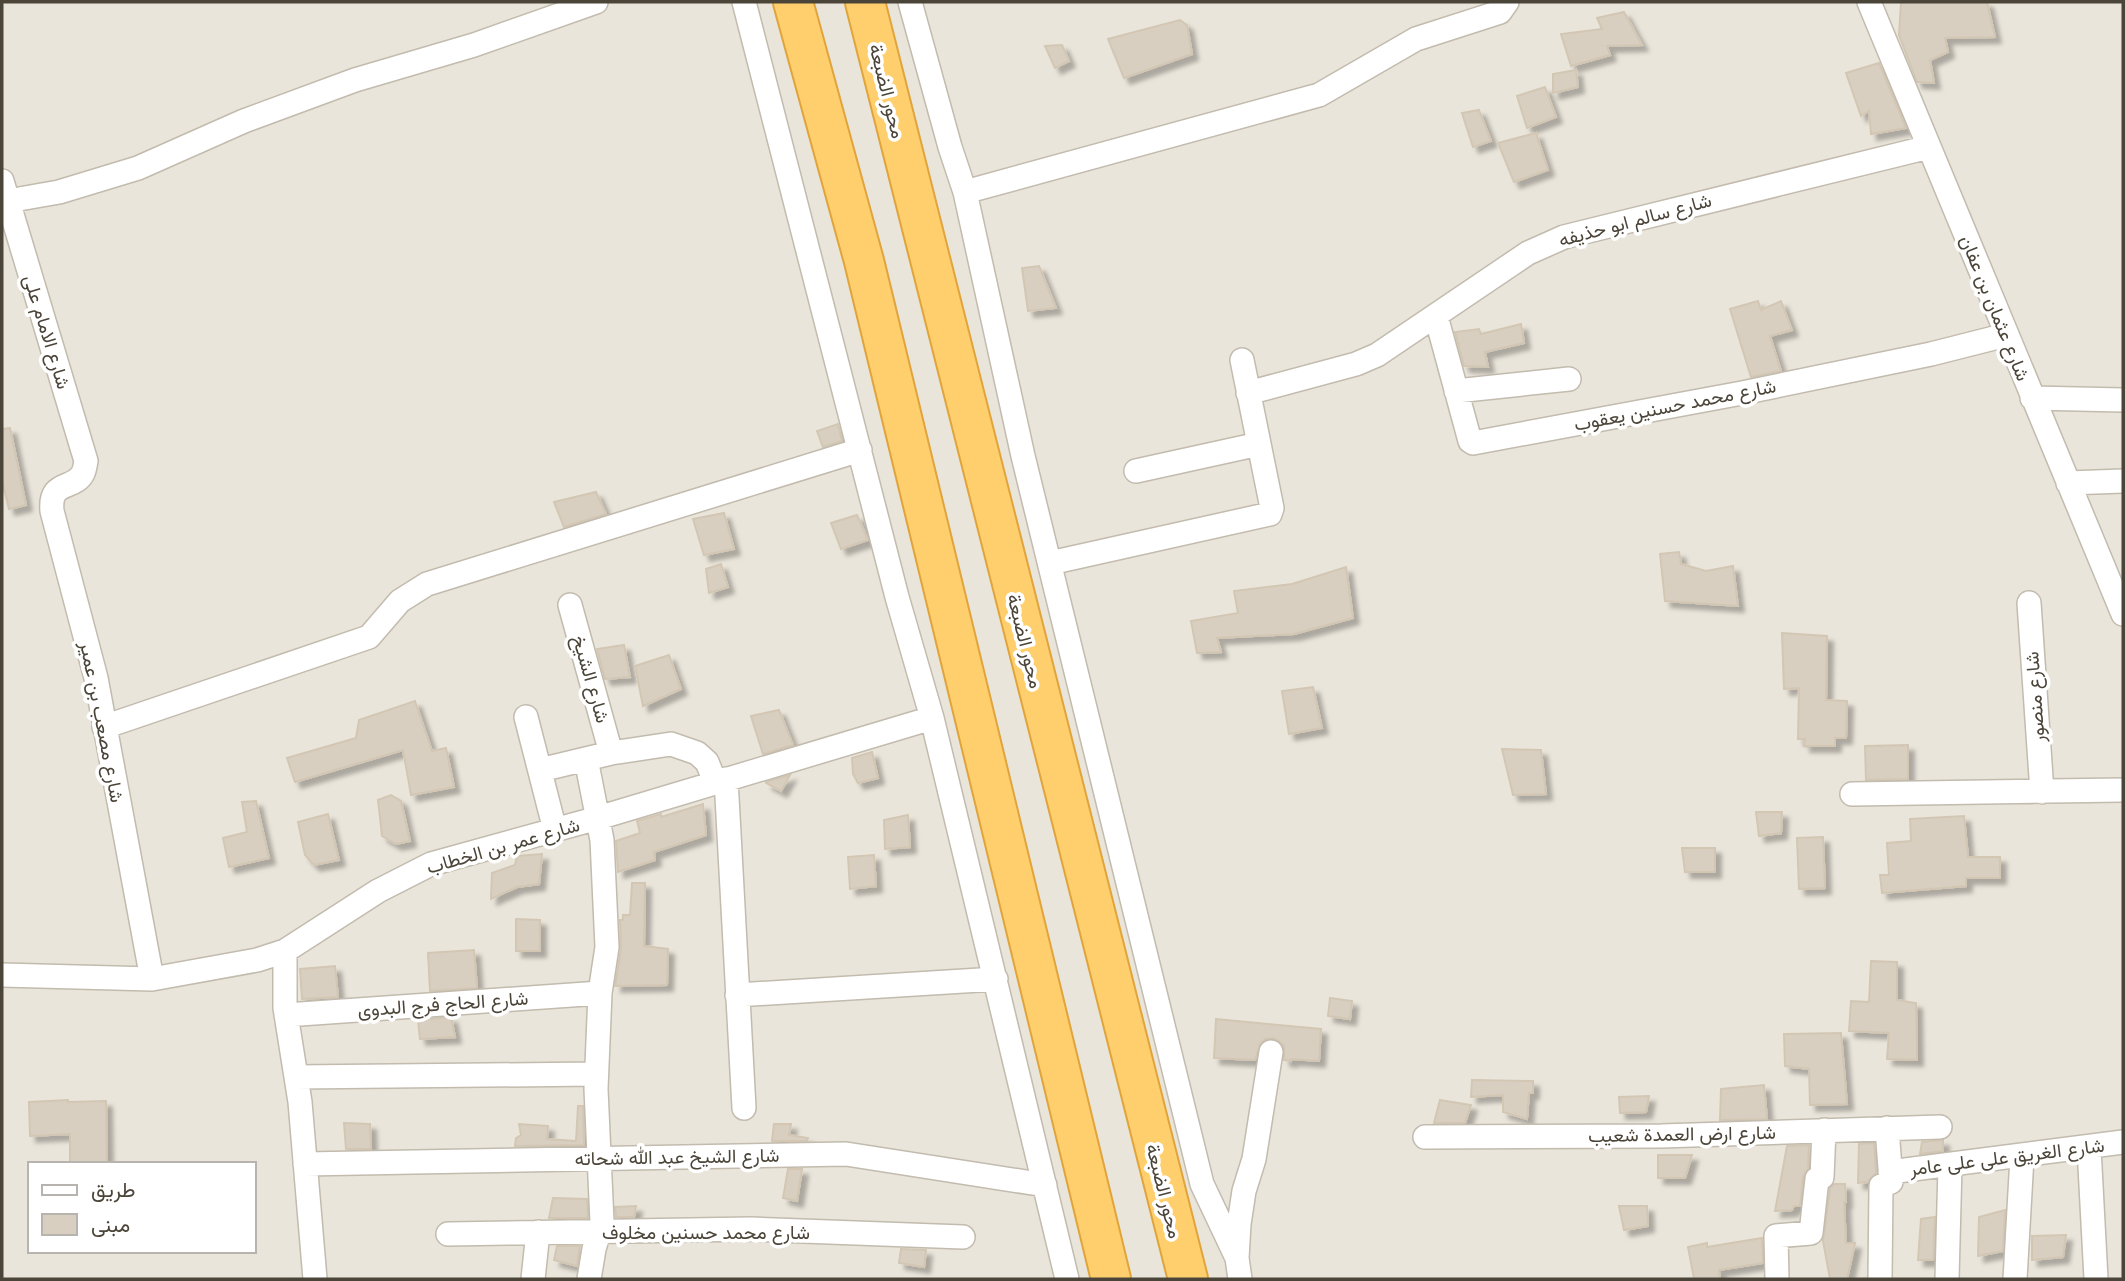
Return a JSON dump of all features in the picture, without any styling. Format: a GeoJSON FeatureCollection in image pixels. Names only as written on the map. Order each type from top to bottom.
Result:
{"type":"FeatureCollection","features":[{"type":"Feature","properties":{"kind":"highway"},"geometry":{"type":"LineString","coordinates":[[793,2],[864,261],[1111,1279]]}},
{"type":"Feature","properties":{"kind":"highway","name":"محور الضبعة"},"geometry":{"type":"LineString","coordinates":[[865,2],[1188,1279]]}},
{"type":"Feature","properties":{"kind":"street"},"geometry":{"type":"LineString","coordinates":[[4,195],[59,192],[138,168],[244,121],[355,80],[474,45],[596,2]]}},
{"type":"Feature","properties":{"kind":"street"},"geometry":{"type":"LineString","coordinates":[[744,2],[897,597],[932,718],[1067,1279]]}},
{"type":"Feature","properties":{"kind":"street"},"geometry":{"type":"LineString","coordinates":[[909,2],[965,192],[1023,456],[1202,1184],[1239,1269]]}},
{"type":"Feature","properties":{"kind":"street"},"geometry":{"type":"LineString","coordinates":[[965,192],[1319,95],[1416,39],[1500,12],[1507,2]]}},
{"type":"Feature","properties":{"kind":"street","name":"شارع عثمان بن عفان"},"geometry":{"type":"LineString","coordinates":[[1869,2],[2123,614]]}},
{"type":"Feature","properties":{"kind":"street","name":"شارع سالم ابو حذيفه"},"geometry":{"type":"LineString","coordinates":[[1248,393],[1356,364],[1377,355],[1528,253],[1564,237],[1929,147]]}},
{"type":"Feature","properties":{"kind":"street","name":"شارع الامام على"},"geometry":{"type":"LineString","coordinates":[[4,195],[85,452],[83,473],[77,480]]}},
{"type":"Feature","properties":{"kind":"street","name":"شارع محمد حسنين يعقوب"},"geometry":{"type":"LineString","coordinates":[[1436,316],[1470,441],[1474,443],[1742,393],[1931,354],[2006,335]]}},
{"type":"Feature","properties":{"kind":"street"},"geometry":{"type":"LineString","coordinates":[[1050,563],[1267,516],[1272,512],[1242,360]]}},
{"type":"Feature","properties":{"kind":"street"},"geometry":{"type":"LineString","coordinates":[[1456,391],[1569,379]]}},
{"type":"Feature","properties":{"kind":"street"},"geometry":{"type":"LineString","coordinates":[[2032,398],[2123,400]]}},
{"type":"Feature","properties":{"kind":"street"},"geometry":{"type":"LineString","coordinates":[[1136,471],[1259,444]]}},
{"type":"Feature","properties":{"kind":"street"},"geometry":{"type":"LineString","coordinates":[[104,726],[369,637],[400,601],[427,584],[860,450]]}},
{"type":"Feature","properties":{"kind":"street","name":"شارع مصعب بن عمير"},"geometry":{"type":"LineString","coordinates":[[77,480],[64,484],[53,495],[52,511],[96,678],[152,979]]}},
{"type":"Feature","properties":{"kind":"street"},"geometry":{"type":"LineString","coordinates":[[2068,483],[2123,481]]}},
{"type":"Feature","properties":{"kind":"street","name":"شارع منصور"},"geometry":{"type":"LineString","coordinates":[[2029,603],[2042,792]]}},
{"type":"Feature","properties":{"kind":"street","name":"شارع الشيخ"},"geometry":{"type":"LineString","coordinates":[[570,605],[611,753]]}},
{"type":"Feature","properties":{"kind":"street"},"geometry":{"type":"LineString","coordinates":[[527,717],[555,830]]}},
{"type":"Feature","properties":{"kind":"street","name":"شارع عمر بن الخطاب"},"geometry":{"type":"LineString","coordinates":[[2,975],[152,979],[257,960],[285,951],[378,891],[431,864],[598,818],[932,718]]}},
{"type":"Feature","properties":{"kind":"street"},"geometry":{"type":"LineString","coordinates":[[540,770],[611,753],[671,744],[697,753],[721,781],[744,1108]]}},
{"type":"Feature","properties":{"kind":"street"},"geometry":{"type":"LineString","coordinates":[[586,759],[604,864],[607,947],[600,993],[596,1074],[602,1213],[589,1279]]}},
{"type":"Feature","properties":{"kind":"street"},"geometry":{"type":"LineString","coordinates":[[1852,794],[2123,790]]}},
{"type":"Feature","properties":{"kind":"street"},"geometry":{"type":"LineString","coordinates":[[285,951],[286,1015],[296,1077],[315,1279]]}},
{"type":"Feature","properties":{"kind":"street"},"geometry":{"type":"LineString","coordinates":[[737,995],[996,979]]}},
{"type":"Feature","properties":{"kind":"street","name":"شارع الحاج فرج البدوى"},"geometry":{"type":"LineString","coordinates":[[286,1015],[600,993]]}},
{"type":"Feature","properties":{"kind":"street"},"geometry":{"type":"LineString","coordinates":[[1239,1269],[1238,1224],[1254,1159],[1271,1052]]}},
{"type":"Feature","properties":{"kind":"street"},"geometry":{"type":"LineString","coordinates":[[296,1077],[596,1074]]}},
{"type":"Feature","properties":{"kind":"street","name":"شارع ارض العمدة شعيب"},"geometry":{"type":"LineString","coordinates":[[1424,1137],[1661,1136],[1940,1127]]}},
{"type":"Feature","properties":{"kind":"street"},"geometry":{"type":"LineString","coordinates":[[1880,1279],[1881,1186],[1891,1182],[1887,1128]]}},
{"type":"Feature","properties":{"kind":"street"},"geometry":{"type":"LineString","coordinates":[[1777,1279],[1776,1236],[1811,1233],[1817,1180],[1822,1177],[1824,1130]]}},
{"type":"Feature","properties":{"kind":"street","name":"شارع الغريق على على عامر"},"geometry":{"type":"LineString","coordinates":[[1890,1172],[2123,1142]]}},
{"type":"Feature","properties":{"kind":"street"},"geometry":{"type":"LineString","coordinates":[[2089,1148],[2096,1279]]}},
{"type":"Feature","properties":{"kind":"street","name":"شارع الشيخ عبد الله شحاته"},"geometry":{"type":"LineString","coordinates":[[305,1164],[846,1154],[1045,1185]]}},
{"type":"Feature","properties":{"kind":"street"},"geometry":{"type":"LineString","coordinates":[[2015,1279],[2022,1157]]}},
{"type":"Feature","properties":{"kind":"street"},"geometry":{"type":"LineString","coordinates":[[1947,1279],[1950,1166]]}},
{"type":"Feature","properties":{"kind":"street","name":"شارع محمد حسنين مخلوف"},"geometry":{"type":"LineString","coordinates":[[448,1234],[751,1229],[963,1237]]}},
{"type":"Feature","properties":{"kind":"street"},"geometry":{"type":"LineString","coordinates":[[533,1279],[538,1232]]}},
{"type":"Feature","properties":{"kind":"shaded area"},"geometry":{"type":"Polygon","coordinates":[[[2,2],[2123,2],[2123,1279],[2,1279],[2,2]]]}},
{"type":"Feature","properties":{"kind":"building"},"geometry":{"type":"Polygon","coordinates":[[[1901,2],[1987,2],[1995,37],[1945,38],[1948,52],[1930,60],[1934,83],[1917,82],[1899,35],[1901,2]]]}},
{"type":"Feature","properties":{"kind":"building"},"geometry":{"type":"Polygon","coordinates":[[[1624,12],[1642,45],[1607,46],[1610,55],[1571,66],[1561,34],[1602,29],[1597,18],[1624,12]]]}},
{"type":"Feature","properties":{"kind":"building"},"geometry":{"type":"Polygon","coordinates":[[[1180,20],[1187,25],[1192,54],[1124,78],[1108,39],[1180,20]]]}},
{"type":"Feature","properties":{"kind":"building"},"geometry":{"type":"Polygon","coordinates":[[[1062,45],[1069,61],[1055,68],[1045,46],[1062,45]]]}},
{"type":"Feature","properties":{"kind":"building"},"geometry":{"type":"Polygon","coordinates":[[[1879,63],[1906,128],[1871,134],[1869,111],[1861,116],[1846,73],[1879,63]]]}},
{"type":"Feature","properties":{"kind":"building"},"geometry":{"type":"Polygon","coordinates":[[[1576,70],[1578,87],[1553,93],[1553,74],[1576,70]]]}},
{"type":"Feature","properties":{"kind":"building"},"geometry":{"type":"Polygon","coordinates":[[[1545,87],[1556,117],[1527,128],[1517,96],[1545,87]]]}},
{"type":"Feature","properties":{"kind":"building"},"geometry":{"type":"Polygon","coordinates":[[[1479,110],[1491,141],[1473,147],[1462,113],[1479,110]]]}},
{"type":"Feature","properties":{"kind":"building"},"geometry":{"type":"Polygon","coordinates":[[[1536,133],[1548,170],[1514,182],[1498,143],[1536,133]]]}},
{"type":"Feature","properties":{"kind":"building"},"geometry":{"type":"Polygon","coordinates":[[[1039,266],[1056,308],[1028,311],[1022,268],[1039,266]]]}},
{"type":"Feature","properties":{"kind":"building"},"geometry":{"type":"Polygon","coordinates":[[[1758,301],[1761,310],[1781,301],[1792,330],[1770,336],[1781,371],[1751,377],[1730,309],[1758,301]]]}},
{"type":"Feature","properties":{"kind":"building"},"geometry":{"type":"Polygon","coordinates":[[[1521,324],[1524,343],[1485,352],[1488,367],[1464,366],[1455,332],[1479,329],[1481,334],[1521,324]]]}},
{"type":"Feature","properties":{"kind":"building"},"geometry":{"type":"Polygon","coordinates":[[[838,424],[842,441],[823,447],[817,431],[838,424]]]}},
{"type":"Feature","properties":{"kind":"building"},"geometry":{"type":"Polygon","coordinates":[[[10,428],[26,505],[9,509],[2,481],[2,429],[10,428]]]}},
{"type":"Feature","properties":{"kind":"building"},"geometry":{"type":"Polygon","coordinates":[[[596,492],[606,514],[564,527],[554,502],[596,492]]]}},
{"type":"Feature","properties":{"kind":"building"},"geometry":{"type":"Polygon","coordinates":[[[724,513],[734,549],[704,555],[693,519],[724,513]]]}},
{"type":"Feature","properties":{"kind":"building"},"geometry":{"type":"Polygon","coordinates":[[[857,515],[868,540],[841,549],[831,523],[857,515]]]}},
{"type":"Feature","properties":{"kind":"building"},"geometry":{"type":"Polygon","coordinates":[[[1679,552],[1681,564],[1706,571],[1733,566],[1738,606],[1665,601],[1660,554],[1679,552]]]}},
{"type":"Feature","properties":{"kind":"building"},"geometry":{"type":"Polygon","coordinates":[[[721,564],[728,587],[709,593],[706,569],[721,564]]]}},
{"type":"Feature","properties":{"kind":"building"},"geometry":{"type":"Polygon","coordinates":[[[1346,567],[1353,618],[1294,634],[1217,638],[1221,652],[1197,653],[1191,621],[1238,613],[1234,591],[1292,584],[1346,567]]]}},
{"type":"Feature","properties":{"kind":"building"},"geometry":{"type":"Polygon","coordinates":[[[1782,633],[1827,636],[1826,700],[1847,701],[1846,738],[1835,738],[1835,746],[1804,746],[1805,739],[1798,739],[1799,688],[1784,689],[1782,633]]]}},
{"type":"Feature","properties":{"kind":"building"},"geometry":{"type":"Polygon","coordinates":[[[624,645],[630,677],[605,679],[597,649],[624,645]]]}},
{"type":"Feature","properties":{"kind":"building"},"geometry":{"type":"Polygon","coordinates":[[[669,655],[681,689],[643,706],[635,666],[669,655]]]}},
{"type":"Feature","properties":{"kind":"building"},"geometry":{"type":"Polygon","coordinates":[[[1313,687],[1322,728],[1289,734],[1282,691],[1313,687]]]}},
{"type":"Feature","properties":{"kind":"building"},"geometry":{"type":"Polygon","coordinates":[[[415,701],[432,751],[446,748],[454,787],[411,795],[403,750],[295,782],[287,758],[356,738],[359,720],[415,701]]]}},
{"type":"Feature","properties":{"kind":"building"},"geometry":{"type":"Polygon","coordinates":[[[779,710],[793,745],[763,754],[751,716],[779,710]]]}},
{"type":"Feature","properties":{"kind":"building"},"geometry":{"type":"Polygon","coordinates":[[[1908,745],[1908,779],[1866,780],[1865,746],[1908,745]]]}},
{"type":"Feature","properties":{"kind":"building"},"geometry":{"type":"Polygon","coordinates":[[[1502,749],[1541,750],[1546,794],[1513,795],[1502,749]]]}},
{"type":"Feature","properties":{"kind":"building"},"geometry":{"type":"Polygon","coordinates":[[[872,752],[878,778],[858,783],[853,774],[852,758],[872,752]]]}},
{"type":"Feature","properties":{"kind":"building"},"geometry":{"type":"Polygon","coordinates":[[[790,775],[781,791],[766,783],[766,782],[790,775]]]}},
{"type":"Feature","properties":{"kind":"building"},"geometry":{"type":"Polygon","coordinates":[[[391,795],[401,801],[410,841],[396,844],[382,836],[378,800],[391,795]]]}},
{"type":"Feature","properties":{"kind":"building"},"geometry":{"type":"Polygon","coordinates":[[[256,801],[269,858],[229,867],[223,838],[247,832],[242,802],[256,801]]]}},
{"type":"Feature","properties":{"kind":"building"},"geometry":{"type":"Polygon","coordinates":[[[703,804],[706,835],[654,852],[655,860],[618,872],[616,841],[640,833],[637,821],[661,814],[661,817],[703,804]]]}},
{"type":"Feature","properties":{"kind":"building"},"geometry":{"type":"Polygon","coordinates":[[[1756,812],[1782,812],[1781,833],[1759,836],[1756,812]]]}},
{"type":"Feature","properties":{"kind":"building"},"geometry":{"type":"Polygon","coordinates":[[[328,814],[339,860],[314,865],[305,855],[298,822],[328,814]]]}},
{"type":"Feature","properties":{"kind":"building"},"geometry":{"type":"Polygon","coordinates":[[[908,815],[910,847],[885,849],[884,820],[908,815]]]}},
{"type":"Feature","properties":{"kind":"building"},"geometry":{"type":"Polygon","coordinates":[[[1964,816],[1968,857],[2000,857],[2000,878],[1966,878],[1966,886],[1882,893],[1880,875],[1889,875],[1887,843],[1911,841],[1910,819],[1964,816]]]}},
{"type":"Feature","properties":{"kind":"building"},"geometry":{"type":"Polygon","coordinates":[[[1823,837],[1825,888],[1799,889],[1797,838],[1823,837]]]}},
{"type":"Feature","properties":{"kind":"building"},"geometry":{"type":"Polygon","coordinates":[[[1682,848],[1715,848],[1715,872],[1685,872],[1682,848]]]}},
{"type":"Feature","properties":{"kind":"building"},"geometry":{"type":"Polygon","coordinates":[[[542,854],[539,884],[517,887],[491,899],[492,873],[515,865],[517,856],[542,854]]]}},
{"type":"Feature","properties":{"kind":"building"},"geometry":{"type":"Polygon","coordinates":[[[874,855],[876,886],[850,889],[848,857],[874,855]]]}},
{"type":"Feature","properties":{"kind":"building"},"geometry":{"type":"Polygon","coordinates":[[[632,883],[645,883],[644,946],[668,949],[667,985],[615,986],[621,949],[620,920],[623,920],[623,915],[630,915],[632,883]]]}},
{"type":"Feature","properties":{"kind":"building"},"geometry":{"type":"Polygon","coordinates":[[[516,919],[540,920],[540,951],[516,951],[516,919]]]}},
{"type":"Feature","properties":{"kind":"building"},"geometry":{"type":"Polygon","coordinates":[[[474,950],[477,988],[430,991],[428,953],[474,950]]]}},
{"type":"Feature","properties":{"kind":"building"},"geometry":{"type":"Polygon","coordinates":[[[1871,961],[1897,962],[1897,1000],[1916,1003],[1917,1060],[1887,1059],[1889,1033],[1849,1031],[1851,1001],[1869,1002],[1871,961]]]}},
{"type":"Feature","properties":{"kind":"building"},"geometry":{"type":"Polygon","coordinates":[[[335,966],[338,997],[302,999],[300,969],[335,966]]]}},
{"type":"Feature","properties":{"kind":"building"},"geometry":{"type":"Polygon","coordinates":[[[1330,998],[1352,1001],[1350,1019],[1328,1016],[1330,998]]]}},
{"type":"Feature","properties":{"kind":"building"},"geometry":{"type":"Polygon","coordinates":[[[451,1017],[455,1037],[420,1039],[418,1020],[451,1017]]]}},
{"type":"Feature","properties":{"kind":"building"},"geometry":{"type":"Polygon","coordinates":[[[1216,1019],[1321,1029],[1319,1061],[1284,1060],[1284,1046],[1273,1038],[1265,1039],[1260,1044],[1255,1060],[1214,1058],[1216,1019]]]}},
{"type":"Feature","properties":{"kind":"building"},"geometry":{"type":"Polygon","coordinates":[[[1841,1033],[1847,1104],[1810,1105],[1809,1069],[1785,1066],[1784,1034],[1841,1033]]]}},
{"type":"Feature","properties":{"kind":"building"},"geometry":{"type":"Polygon","coordinates":[[[1472,1080],[1533,1081],[1527,1119],[1503,1112],[1503,1095],[1471,1097],[1472,1080]]]}},
{"type":"Feature","properties":{"kind":"building"},"geometry":{"type":"Polygon","coordinates":[[[1764,1085],[1767,1119],[1720,1120],[1721,1089],[1764,1085]]]}},
{"type":"Feature","properties":{"kind":"building"},"geometry":{"type":"Polygon","coordinates":[[[1649,1096],[1646,1112],[1620,1113],[1619,1097],[1649,1096]]]}},
{"type":"Feature","properties":{"kind":"building"},"geometry":{"type":"Polygon","coordinates":[[[1440,1100],[1471,1105],[1465,1123],[1434,1123],[1440,1100]]]}},
{"type":"Feature","properties":{"kind":"building"},"geometry":{"type":"Polygon","coordinates":[[[106,1101],[107,1162],[70,1162],[70,1134],[30,1136],[29,1102],[106,1101]]]}},
{"type":"Feature","properties":{"kind":"building"},"geometry":{"type":"Polygon","coordinates":[[[578,1106],[583,1106],[584,1145],[515,1146],[516,1138],[521,1135],[519,1124],[548,1126],[547,1139],[576,1141],[578,1106]]]}},
{"type":"Feature","properties":{"kind":"building"},"geometry":{"type":"Polygon","coordinates":[[[344,1123],[370,1124],[371,1149],[346,1149],[344,1123]]]}},
{"type":"Feature","properties":{"kind":"building"},"geometry":{"type":"Polygon","coordinates":[[[774,1124],[791,1124],[789,1135],[808,1138],[807,1141],[772,1141],[774,1124]]]}},
{"type":"Feature","properties":{"kind":"building"},"geometry":{"type":"Polygon","coordinates":[[[1943,1140],[1943,1151],[1920,1154],[1922,1142],[1943,1140]]]}},
{"type":"Feature","properties":{"kind":"building"},"geometry":{"type":"Polygon","coordinates":[[[1874,1143],[1876,1173],[1868,1182],[1858,1183],[1859,1144],[1874,1143]]]}},
{"type":"Feature","properties":{"kind":"building"},"geometry":{"type":"Polygon","coordinates":[[[1809,1145],[1808,1169],[1803,1177],[1800,1206],[1794,1206],[1792,1210],[1775,1211],[1787,1146],[1809,1145]]]}},
{"type":"Feature","properties":{"kind":"building"},"geometry":{"type":"Polygon","coordinates":[[[1658,1155],[1692,1155],[1685,1178],[1658,1178],[1658,1155]]]}},
{"type":"Feature","properties":{"kind":"building"},"geometry":{"type":"Polygon","coordinates":[[[788,1169],[802,1169],[797,1201],[783,1198],[788,1169]]]}},
{"type":"Feature","properties":{"kind":"building"},"geometry":{"type":"Polygon","coordinates":[[[1834,1184],[1845,1184],[1846,1243],[1855,1243],[1847,1279],[1830,1279],[1823,1241],[1830,1188],[1834,1184]]]}},
{"type":"Feature","properties":{"kind":"building"},"geometry":{"type":"Polygon","coordinates":[[[553,1198],[587,1199],[588,1218],[549,1218],[553,1198]]]}},
{"type":"Feature","properties":{"kind":"building"},"geometry":{"type":"Polygon","coordinates":[[[636,1206],[634,1217],[616,1217],[615,1207],[636,1206]]]}},
{"type":"Feature","properties":{"kind":"building"},"geometry":{"type":"Polygon","coordinates":[[[1619,1206],[1647,1206],[1648,1226],[1624,1230],[1619,1206]]]}},
{"type":"Feature","properties":{"kind":"building"},"geometry":{"type":"Polygon","coordinates":[[[2005,1210],[2003,1251],[1978,1256],[1979,1217],[2005,1210]]]}},
{"type":"Feature","properties":{"kind":"building"},"geometry":{"type":"Polygon","coordinates":[[[1935,1217],[1933,1260],[1918,1260],[1921,1219],[1935,1217]]]}},
{"type":"Feature","properties":{"kind":"building"},"geometry":{"type":"Polygon","coordinates":[[[2066,1235],[2063,1257],[2032,1260],[2032,1236],[2066,1235]]]}},
{"type":"Feature","properties":{"kind":"building"},"geometry":{"type":"Polygon","coordinates":[[[1762,1238],[1763,1263],[1719,1270],[1720,1279],[1694,1279],[1688,1247],[1707,1243],[1707,1247],[1762,1238]]]}},
{"type":"Feature","properties":{"kind":"building"},"geometry":{"type":"Polygon","coordinates":[[[557,1246],[580,1246],[577,1266],[554,1260],[557,1246]]]}},
{"type":"Feature","properties":{"kind":"building"},"geometry":{"type":"Polygon","coordinates":[[[901,1249],[926,1250],[924,1267],[899,1263],[901,1249]]]}}]}
